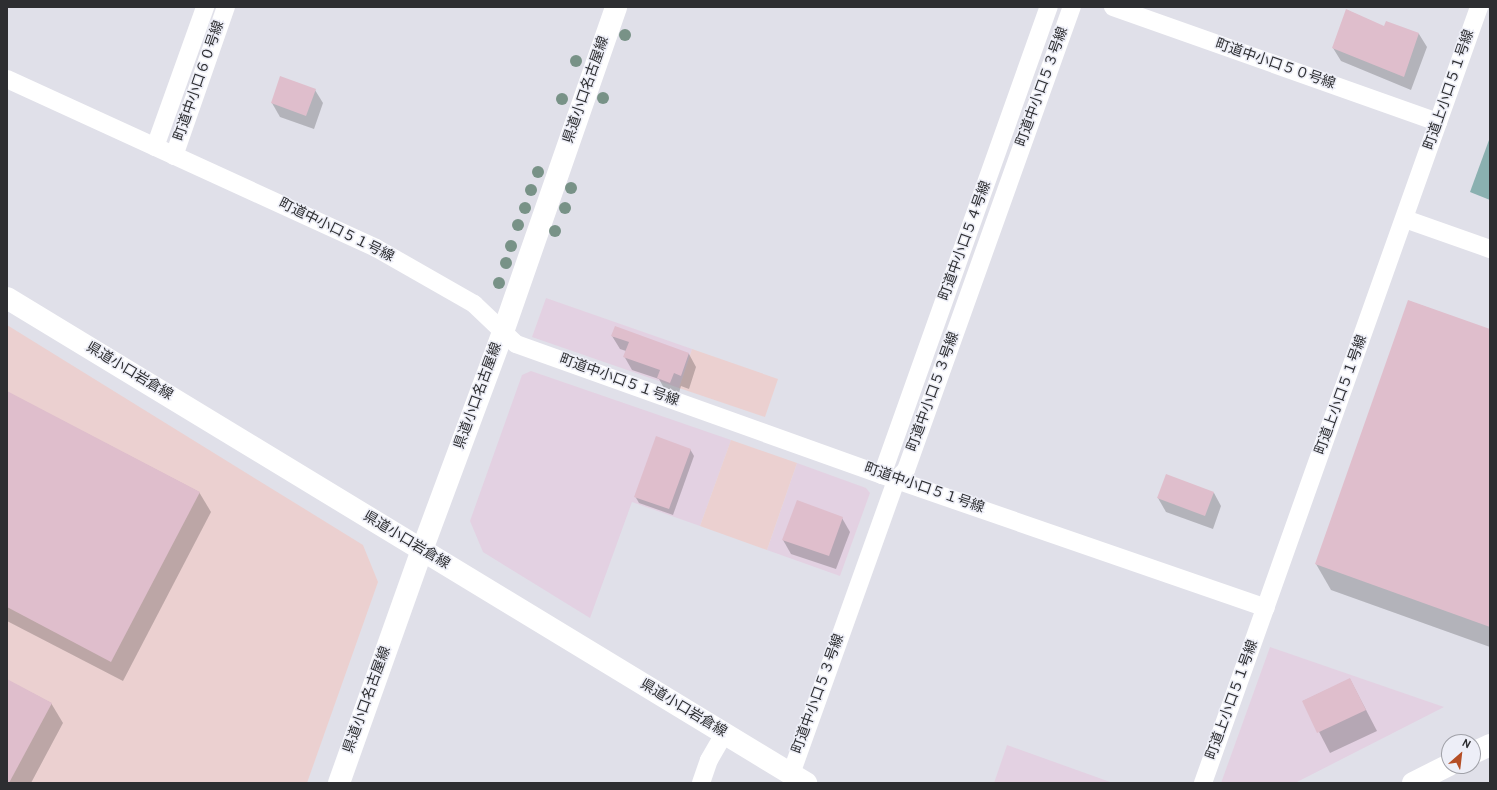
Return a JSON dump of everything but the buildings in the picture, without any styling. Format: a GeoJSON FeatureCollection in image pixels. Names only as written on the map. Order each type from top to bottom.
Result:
{"type":"FeatureCollection","features":[{"type":"Feature","properties":{"kind":"main road","name":"県道小口名古屋線"},"geometry":{"type":"LineString","coordinates":[[339,783],[422,550],[503,332],[616,7]]}},
{"type":"Feature","properties":{"kind":"main road","name":"県道小口岩倉線"},"geometry":{"type":"LineString","coordinates":[[7,298],[798,778]]}},
{"type":"Feature","properties":{"kind":"main road"},"geometry":{"type":"LineString","coordinates":[[1413,783],[1441,769]]}},
{"type":"Feature","properties":{"kind":"street"},"geometry":{"type":"LineString","coordinates":[[155,147],[205,7]]}},
{"type":"Feature","properties":{"kind":"street","name":"町道中小口６０号線"},"geometry":{"type":"LineString","coordinates":[[174,156],[226,7]]}},
{"type":"Feature","properties":{"kind":"street","name":"町道中小口５４号線"},"geometry":{"type":"LineString","coordinates":[[889,477],[1049,7]]}},
{"type":"Feature","properties":{"kind":"street","name":"町道中小口５３号線"},"geometry":{"type":"LineString","coordinates":[[798,778],[889,477],[906,470],[1072,7]]}},
{"type":"Feature","properties":{"kind":"street","name":"町道中小口５０号線"},"geometry":{"type":"LineString","coordinates":[[1113,7],[1438,122]]}},
{"type":"Feature","properties":{"kind":"street","name":"町道上小口５１号線"},"geometry":{"type":"LineString","coordinates":[[1203,783],[1405,219],[1479,7]]}},
{"type":"Feature","properties":{"kind":"street","name":"町道中小口５１号線"},"geometry":{"type":"LineString","coordinates":[[7,80],[376,248],[474,304],[516,344],[889,477],[1266,608]]}},
{"type":"Feature","properties":{"kind":"street"},"geometry":{"type":"LineString","coordinates":[[1405,219],[1490,249]]}},
{"type":"Feature","properties":{"kind":"street"},"geometry":{"type":"LineString","coordinates":[[701,783],[709,760],[724,734]]}},
{"type":"Feature","properties":{"kind":"shaded area"},"geometry":{"type":"Polygon","coordinates":[[[1490,140],[1490,200],[1470,192],[1490,140]]]}},
{"type":"Feature","properties":{"kind":"shaded area"},"geometry":{"type":"Polygon","coordinates":[[[546,298],[692,349],[679,388],[532,337],[546,298]]]}},
{"type":"Feature","properties":{"kind":"shaded area"},"geometry":{"type":"Polygon","coordinates":[[[7,325],[363,545],[378,582],[307,783],[7,783],[7,325]]]}},
{"type":"Feature","properties":{"kind":"shaded area"},"geometry":{"type":"Polygon","coordinates":[[[692,349],[778,379],[765,417],[679,388],[692,349]]]}},
{"type":"Feature","properties":{"kind":"shaded area"},"geometry":{"type":"Polygon","coordinates":[[[531,371],[731,440],[700,526],[632,502],[590,618],[483,552],[470,521],[522,375],[531,371]]]}},
{"type":"Feature","properties":{"kind":"shaded area"},"geometry":{"type":"Polygon","coordinates":[[[731,440],[797,463],[767,550],[700,526],[731,440]]]}},
{"type":"Feature","properties":{"kind":"shaded area"},"geometry":{"type":"Polygon","coordinates":[[[797,463],[866,488],[870,493],[840,576],[767,550],[797,463]]]}},
{"type":"Feature","properties":{"kind":"shaded area"},"geometry":{"type":"Polygon","coordinates":[[[1270,647],[1444,707],[1295,783],[1221,783],[1270,647]]]}},
{"type":"Feature","properties":{"kind":"shaded area"},"geometry":{"type":"Polygon","coordinates":[[[1007,745],[1113,783],[994,783],[1007,745]]]}}]}
